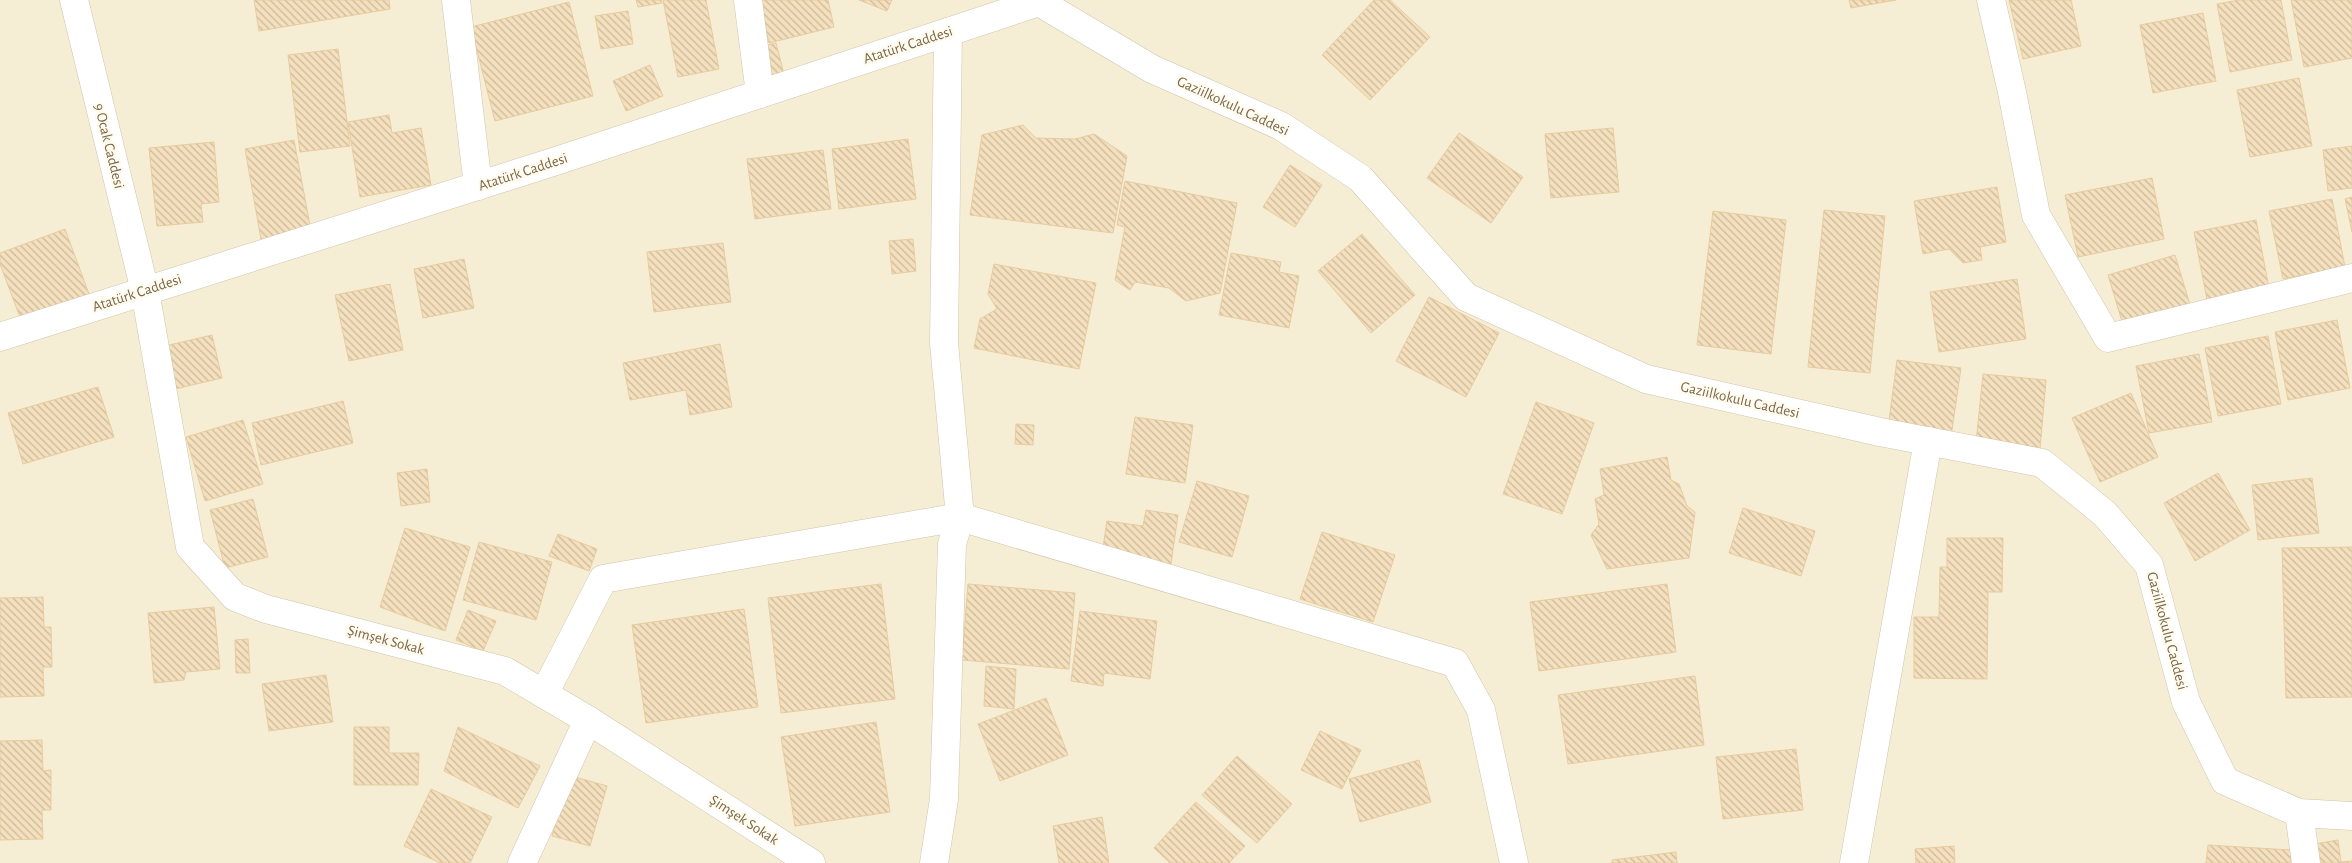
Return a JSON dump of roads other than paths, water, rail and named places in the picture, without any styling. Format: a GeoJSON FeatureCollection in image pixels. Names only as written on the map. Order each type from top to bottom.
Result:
{"type":"FeatureCollection","features":[{"type":"Feature","properties":{"kind":"street","name":"9 Ocak Caddesi"},"geometry":{"type":"LineString","coordinates":[[74,0],[145,291]]}},
{"type":"Feature","properties":{"kind":"street"},"geometry":{"type":"LineString","coordinates":[[456,0],[478,186]]}},
{"type":"Feature","properties":{"kind":"street"},"geometry":{"type":"LineString","coordinates":[[748,0],[760,94]]}},
{"type":"Feature","properties":{"kind":"street"},"geometry":{"type":"LineString","coordinates":[[1991,0],[2012,92],[2036,215],[2108,338],[2352,278]]}},
{"type":"Feature","properties":{"kind":"street","name":"Atatürk Caddesi"},"geometry":{"type":"LineString","coordinates":[[0,337],[478,186],[1042,1]]}},
{"type":"Feature","properties":{"kind":"street","name":"Gaziilkokulu Caddesi"},"geometry":{"type":"LineString","coordinates":[[1042,1],[1152,69],[1281,126],[1360,178],[1466,297],[1646,378],[1928,441],[2042,464],[2105,514],[2149,565],[2186,702],[2225,780],[2299,813],[2352,816]]}},
{"type":"Feature","properties":{"kind":"street"},"geometry":{"type":"LineString","coordinates":[[934,863],[944,799],[952,544],[960,517],[944,343],[948,32]]}},
{"type":"Feature","properties":{"kind":"street","name":"Şimşek Sokak"},"geometry":{"type":"LineString","coordinates":[[145,291],[190,547],[235,597],[266,610],[505,671],[588,720],[811,863]]}},
{"type":"Feature","properties":{"kind":"street"},"geometry":{"type":"LineString","coordinates":[[1854,863],[1928,441]]}},
{"type":"Feature","properties":{"kind":"street"},"geometry":{"type":"LineString","coordinates":[[544,694],[603,579],[960,517],[1454,664],[1481,710],[1514,863]]}},
{"type":"Feature","properties":{"kind":"street"},"geometry":{"type":"LineString","coordinates":[[522,863],[588,720]]}},
{"type":"Feature","properties":{"kind":"street"},"geometry":{"type":"LineString","coordinates":[[2299,813],[2306,863]]}}]}
